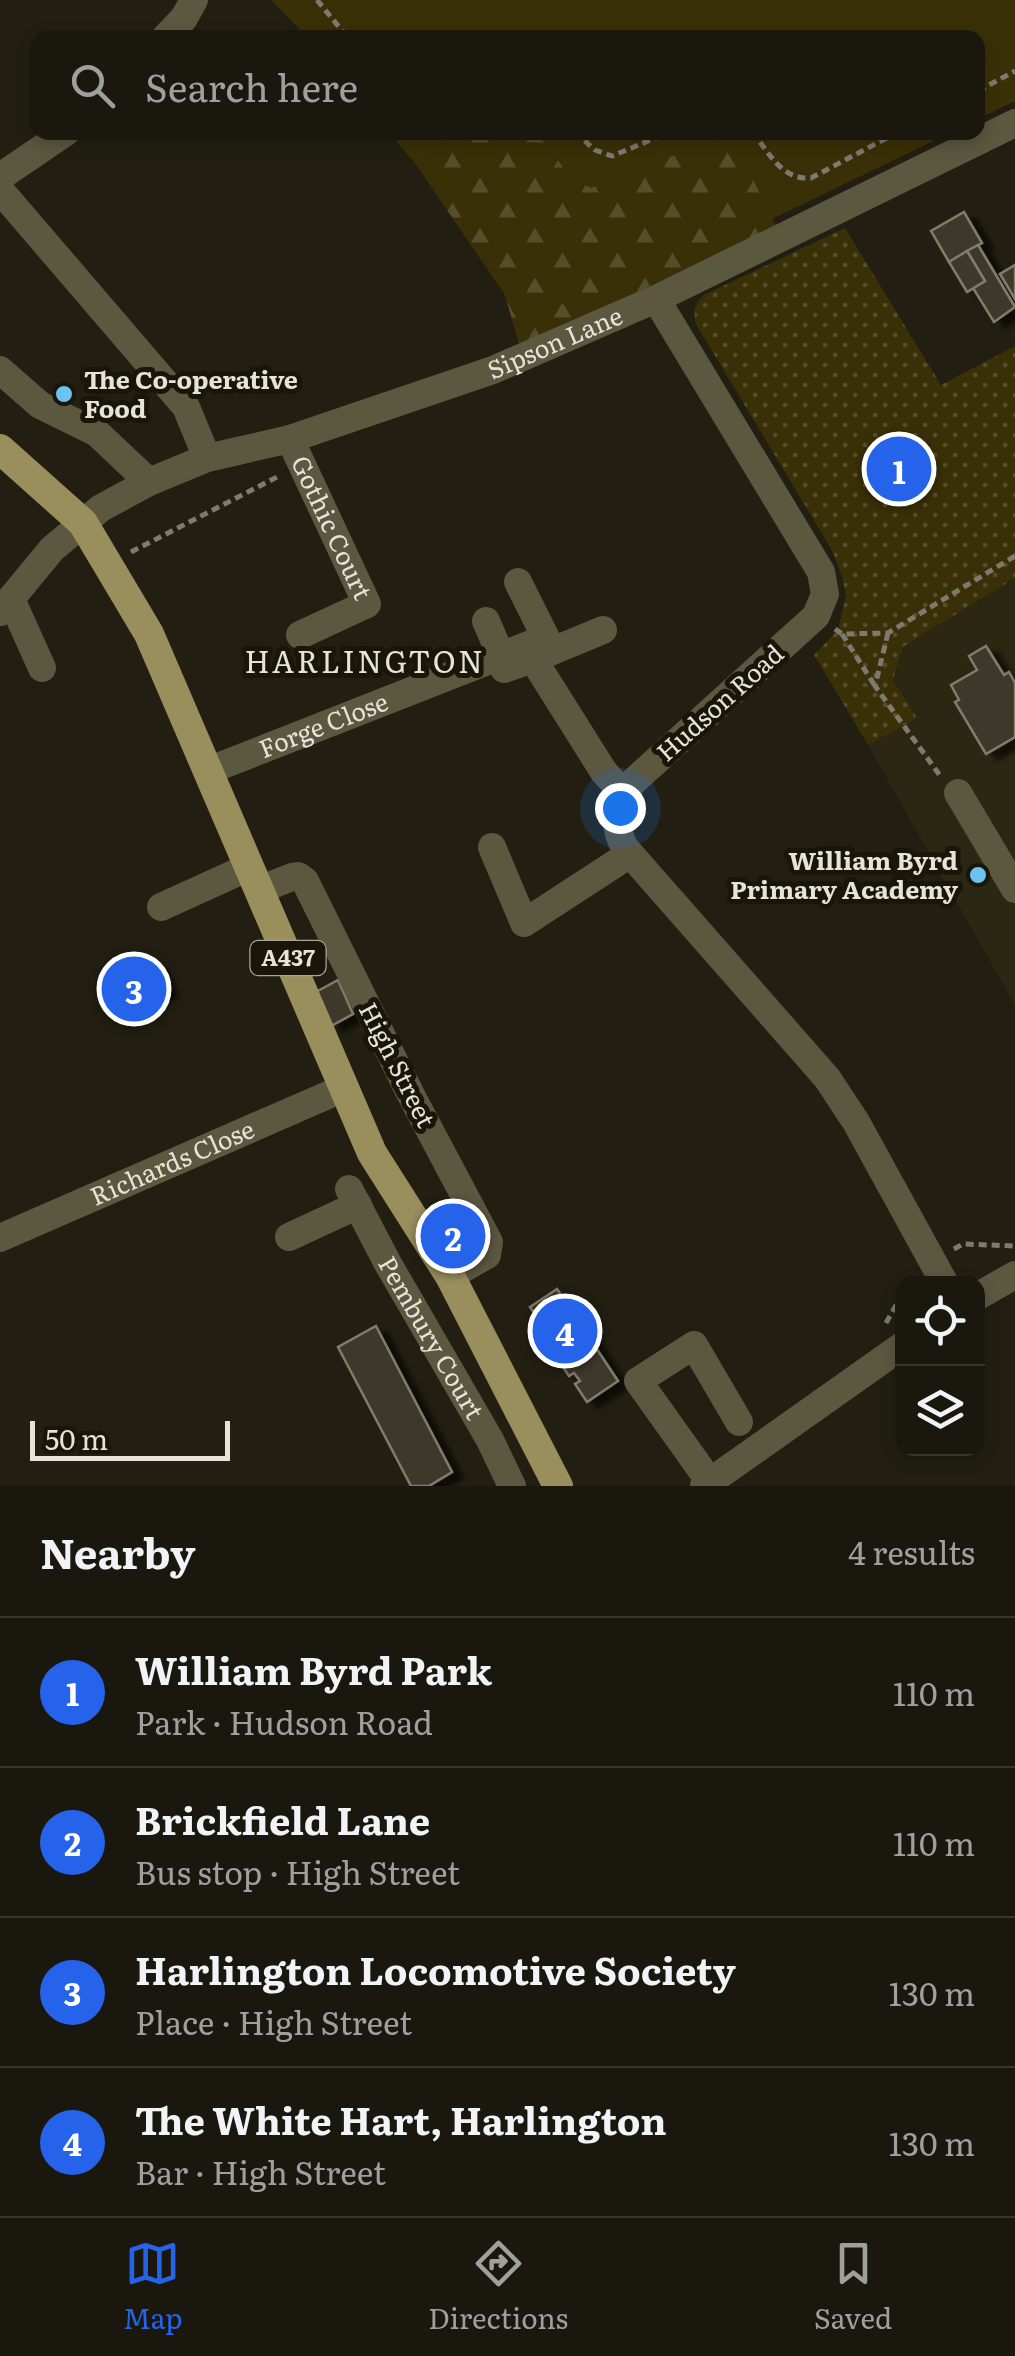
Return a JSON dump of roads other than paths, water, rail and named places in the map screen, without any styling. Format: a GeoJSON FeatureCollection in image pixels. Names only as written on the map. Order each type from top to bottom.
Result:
{"type":"FeatureCollection","features":[{"type":"Feature","properties":{"kind":"main road","name":"A437"},"geometry":{"type":"LineString","coordinates":[[0,449],[84,523],[149,634],[372,1153],[450,1276],[558,1486]]}},
{"type":"Feature","properties":{"kind":"street"},"geometry":{"type":"LineString","coordinates":[[173,30],[194,0]]}},
{"type":"Feature","properties":{"kind":"street","name":"Sipson Lane"},"geometry":{"type":"LineString","coordinates":[[985,138],[1015,123]]}},
{"type":"Feature","properties":{"kind":"street"},"geometry":{"type":"LineString","coordinates":[[0,177],[54,140]]}},
{"type":"Feature","properties":{"kind":"street","name":"Sipson Lane"},"geometry":{"type":"LineString","coordinates":[[6,605],[52,549],[101,508],[148,482],[207,458],[296,452],[656,300],[981,140]]}},
{"type":"Feature","properties":{"kind":"street"},"geometry":{"type":"LineString","coordinates":[[0,190],[186,407],[207,458]]}},
{"type":"Feature","properties":{"kind":"street","name":"Hudson Road"},"geometry":{"type":"LineString","coordinates":[[624,794],[816,616],[824,594],[821,572],[656,300]]}},
{"type":"Feature","properties":{"kind":"street"},"geometry":{"type":"LineString","coordinates":[[0,370],[40,404],[98,433],[148,482]]}},
{"type":"Feature","properties":{"kind":"street","name":"Gothic Court"},"geometry":{"type":"LineString","coordinates":[[296,452],[367,604],[300,635]]}},
{"type":"Feature","properties":{"kind":"street","name":"Forge Close"},"geometry":{"type":"LineString","coordinates":[[210,770],[546,638],[518,582]]}},
{"type":"Feature","properties":{"kind":"street"},"geometry":{"type":"LineString","coordinates":[[6,605],[42,668]]}},
{"type":"Feature","properties":{"kind":"street"},"geometry":{"type":"LineString","coordinates":[[486,621],[501,656]]}},
{"type":"Feature","properties":{"kind":"street"},"geometry":{"type":"LineString","coordinates":[[480,678],[603,630]]}},
{"type":"Feature","properties":{"kind":"street"},"geometry":{"type":"LineString","coordinates":[[533,659],[604,772],[624,794],[618,805],[618,831],[630,854],[827,1078],[856,1122],[942,1276]]}},
{"type":"Feature","properties":{"kind":"street"},"geometry":{"type":"LineString","coordinates":[[958,793],[1015,888]]}},
{"type":"Feature","properties":{"kind":"street"},"geometry":{"type":"LineString","coordinates":[[492,848],[524,923],[630,854]]}},
{"type":"Feature","properties":{"kind":"street","name":"High Street"},"geometry":{"type":"LineString","coordinates":[[161,907],[254,878],[298,876],[305,881],[489,1242],[487,1255],[450,1276]]}},
{"type":"Feature","properties":{"kind":"street","name":"Richards Close"},"geometry":{"type":"LineString","coordinates":[[0,1238],[344,1088]]}},
{"type":"Feature","properties":{"kind":"street","name":"Pembury Court"},"geometry":{"type":"LineString","coordinates":[[290,1237],[354,1197],[512,1486]]}},
{"type":"Feature","properties":{"kind":"street"},"geometry":{"type":"LineString","coordinates":[[985,1292],[1015,1275]]}},
{"type":"Feature","properties":{"kind":"street"},"geometry":{"type":"LineString","coordinates":[[740,1422],[694,1345],[638,1381],[707,1484],[895,1351]]}},
{"type":"Feature","properties":{"kind":"place","name":"The Co-operative Food"},"geometry":{"type":"Point","coordinates":[64,394]}},
{"type":"Feature","properties":{"kind":"place","name":"William Byrd Park"},"geometry":{"type":"Point","coordinates":[899,469]}},
{"type":"Feature","properties":{"kind":"place","name":"William Byrd Primary Academy"},"geometry":{"type":"Point","coordinates":[978,875]}},
{"type":"Feature","properties":{"kind":"place","name":"Harlington Locomotive Society"},"geometry":{"type":"Point","coordinates":[134,989]}},
{"type":"Feature","properties":{"kind":"place","name":"Brickfield Lane"},"geometry":{"type":"Point","coordinates":[453,1236]}},
{"type":"Feature","properties":{"kind":"place","name":"The White Hart, Harlington"},"geometry":{"type":"Point","coordinates":[565,1331]}},
{"type":"Feature","properties":{"kind":"district","name":"HARLINGTON"},"geometry":{"type":"Point","coordinates":[365,663]}}]}
